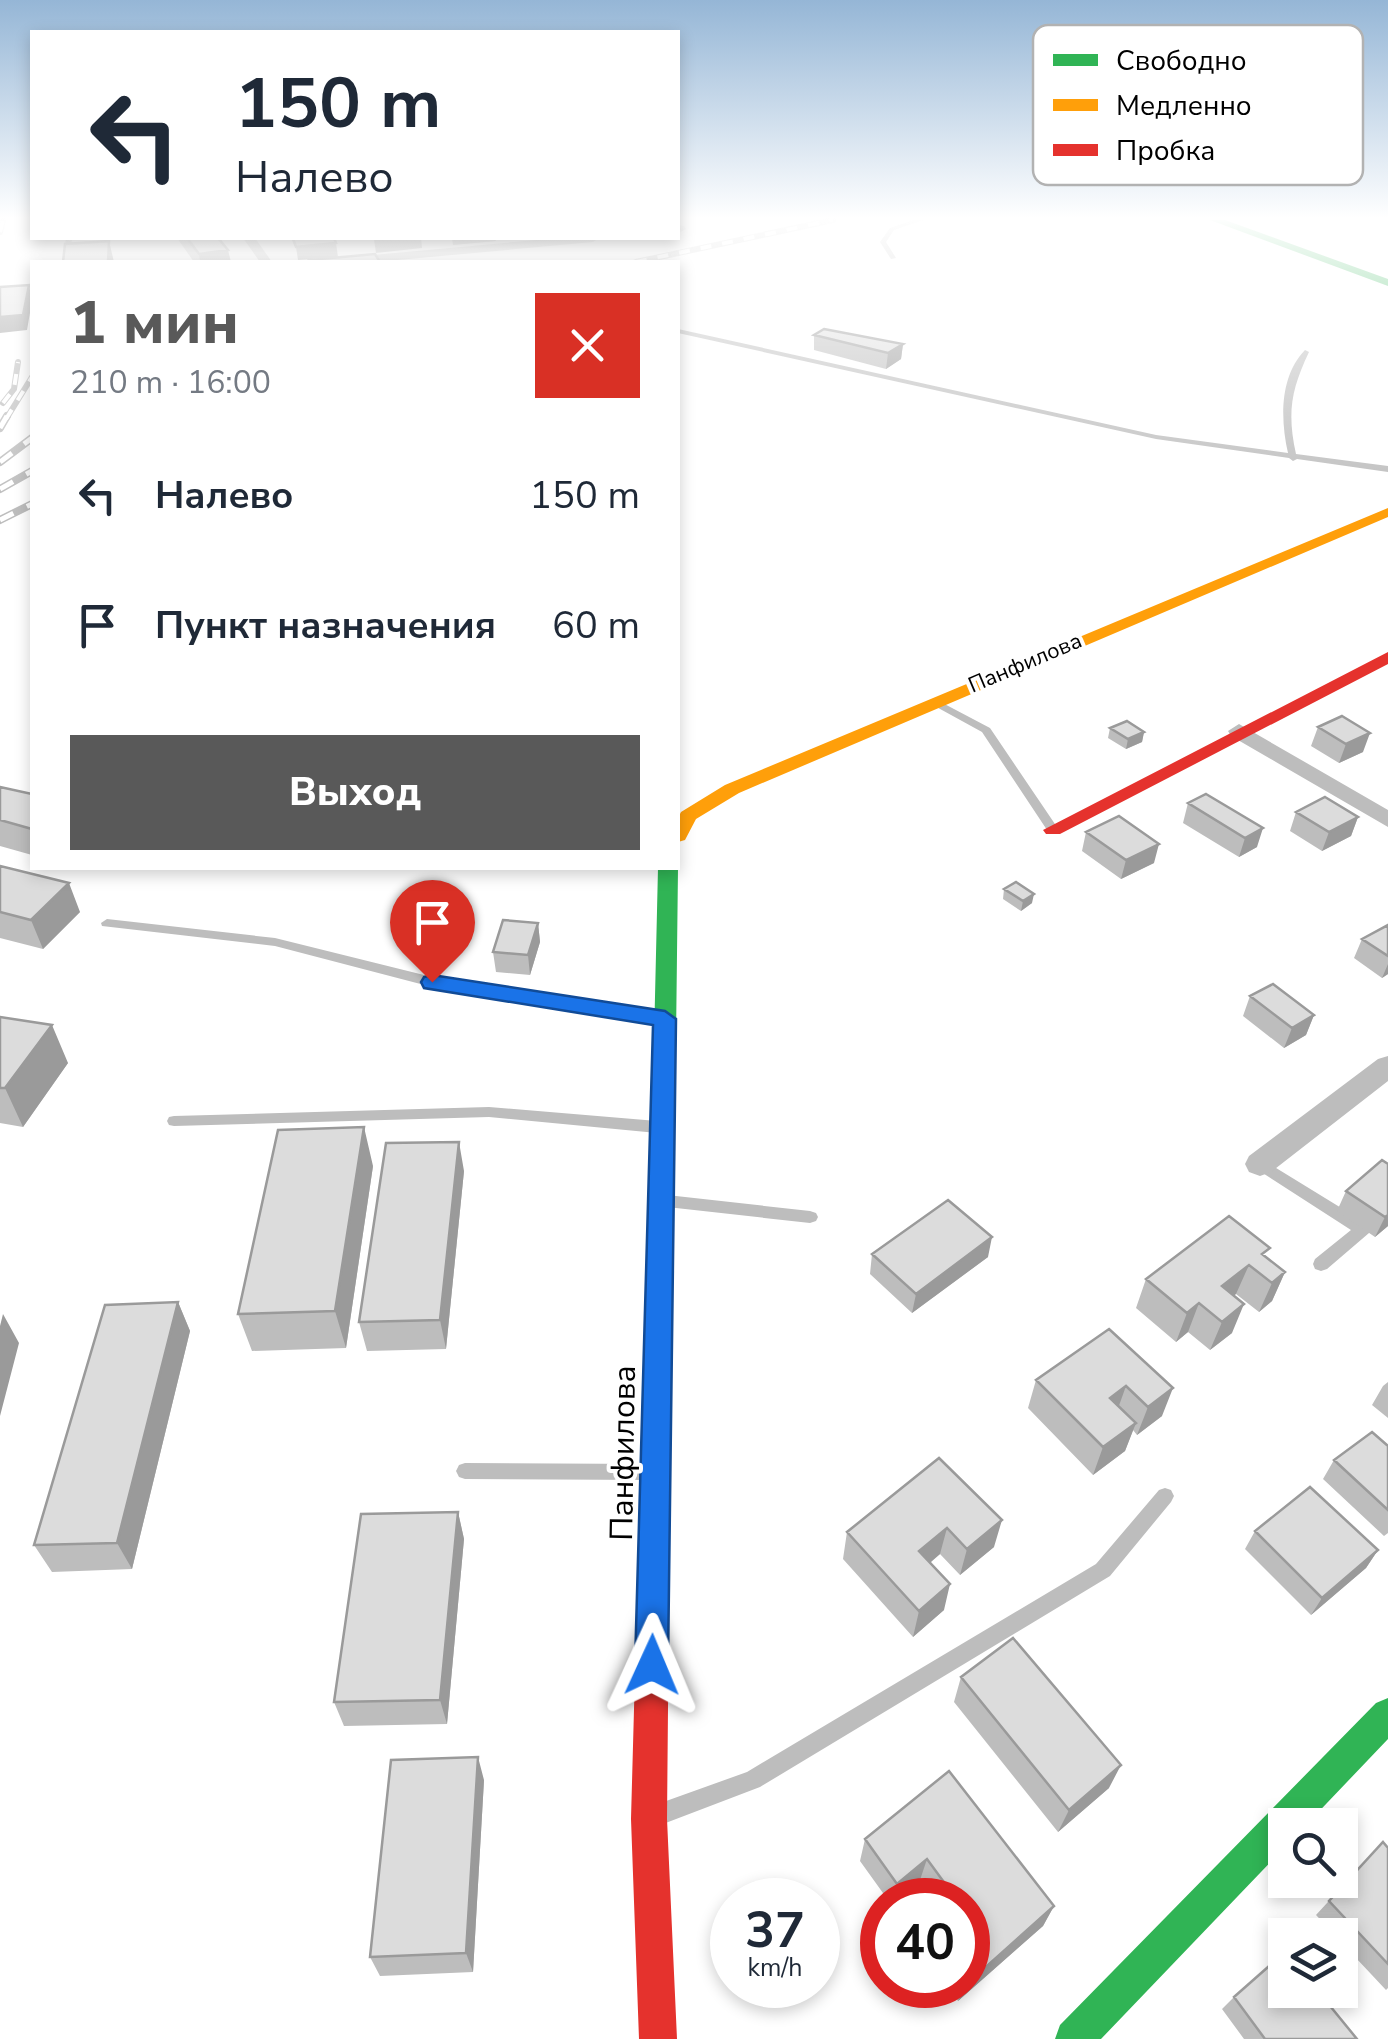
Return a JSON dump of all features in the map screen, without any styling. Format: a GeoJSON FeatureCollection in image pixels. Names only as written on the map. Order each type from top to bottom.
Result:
{"type":"FeatureCollection","features":[{"type":"Feature","properties":{"kind":"main road","name":"Панфилова"},"geometry":{"type":"LineString","coordinates":[[681,822],[732,789],[1388,512]]}},
{"type":"Feature","properties":{"kind":"main road"},"geometry":{"type":"LineString","coordinates":[[1053,830],[1388,657]]}},
{"type":"Feature","properties":{"kind":"main road","name":"Панфилова"},"geometry":{"type":"LineString","coordinates":[[658,2039],[649,1819],[668,870]]}},
{"type":"Feature","properties":{"kind":"main road"},"geometry":{"type":"LineString","coordinates":[[1074,2039],[1388,1714]]}},
{"type":"Feature","properties":{"kind":"street"},"geometry":{"type":"LineString","coordinates":[[1239,731],[1388,820]]}},
{"type":"Feature","properties":{"kind":"street"},"geometry":{"type":"LineString","coordinates":[[1260,1164],[1388,1066]]}},
{"type":"Feature","properties":{"kind":"lane"},"geometry":{"type":"LineString","coordinates":[[680,331],[1156,436],[1388,470]]}},
{"type":"Feature","properties":{"kind":"lane"},"geometry":{"type":"LineString","coordinates":[[1294,458],[1284,420],[1284,403],[1306,352]]}},
{"type":"Feature","properties":{"kind":"lane"},"geometry":{"type":"LineString","coordinates":[[934,702],[986,730],[1053,830]]}},
{"type":"Feature","properties":{"kind":"lane"},"geometry":{"type":"LineString","coordinates":[[107,923],[274,942],[432,982],[665,1019]]}},
{"type":"Feature","properties":{"kind":"lane"},"geometry":{"type":"LineString","coordinates":[[174,1121],[490,1112],[663,1127]]}},
{"type":"Feature","properties":{"kind":"lane"},"geometry":{"type":"LineString","coordinates":[[1260,1164],[1363,1229],[1321,1264]]}},
{"type":"Feature","properties":{"kind":"lane"},"geometry":{"type":"LineString","coordinates":[[661,1201],[810,1217]]}},
{"type":"Feature","properties":{"kind":"lane"},"geometry":{"type":"LineString","coordinates":[[464,1470],[656,1472]]}},
{"type":"Feature","properties":{"kind":"lane"},"geometry":{"type":"LineString","coordinates":[[649,1819],[753,1780],[1104,1570],[1165,1496]]}},
{"type":"Feature","properties":{"kind":"building"},"geometry":{"type":"Polygon","coordinates":[[[824,329],[903,344],[888,353],[814,335],[824,329]]]}},
{"type":"Feature","properties":{"kind":"building"},"geometry":{"type":"Polygon","coordinates":[[[1342,716],[1370,733],[1346,744],[1318,727],[1342,716]]]}},
{"type":"Feature","properties":{"kind":"building"},"geometry":{"type":"Polygon","coordinates":[[[1127,721],[1144,732],[1128,739],[1110,728],[1127,721]]]}},
{"type":"Feature","properties":{"kind":"building"},"geometry":{"type":"Polygon","coordinates":[[[0,787],[30,794],[30,828],[0,820],[0,787]]]}},
{"type":"Feature","properties":{"kind":"building"},"geometry":{"type":"Polygon","coordinates":[[[1206,794],[1263,828],[1245,838],[1188,803],[1206,794]]]}},
{"type":"Feature","properties":{"kind":"building"},"geometry":{"type":"Polygon","coordinates":[[[1325,797],[1358,817],[1329,832],[1296,812],[1325,797]]]}},
{"type":"Feature","properties":{"kind":"building"},"geometry":{"type":"Polygon","coordinates":[[[1119,816],[1159,844],[1126,860],[1086,832],[1119,816]]]}},
{"type":"Feature","properties":{"kind":"building"},"geometry":{"type":"Polygon","coordinates":[[[0,866],[69,883],[31,920],[0,912],[0,866]]]}},
{"type":"Feature","properties":{"kind":"building"},"geometry":{"type":"Polygon","coordinates":[[[1016,882],[1034,894],[1023,901],[1004,889],[1016,882]]]}},
{"type":"Feature","properties":{"kind":"building"},"geometry":{"type":"Polygon","coordinates":[[[503,920],[538,923],[528,955],[493,952],[503,920]]]}},
{"type":"Feature","properties":{"kind":"building"},"geometry":{"type":"Polygon","coordinates":[[[1388,925],[1388,956],[1362,939],[1388,925]]]}},
{"type":"Feature","properties":{"kind":"building"},"geometry":{"type":"Polygon","coordinates":[[[1273,984],[1314,1015],[1292,1028],[1250,996],[1273,984]]]}},
{"type":"Feature","properties":{"kind":"building"},"geometry":{"type":"Polygon","coordinates":[[[0,1017],[52,1025],[5,1088],[0,1088],[0,1017]]]}},
{"type":"Feature","properties":{"kind":"building"},"geometry":{"type":"Polygon","coordinates":[[[364,1127],[335,1311],[238,1314],[278,1130],[364,1127]]]}},
{"type":"Feature","properties":{"kind":"building"},"geometry":{"type":"Polygon","coordinates":[[[459,1142],[440,1320],[359,1322],[386,1143],[459,1142]]]}},
{"type":"Feature","properties":{"kind":"building"},"geometry":{"type":"Polygon","coordinates":[[[1382,1160],[1388,1164],[1385,1217],[1346,1191],[1382,1160]]]}},
{"type":"Feature","properties":{"kind":"building"},"geometry":{"type":"Polygon","coordinates":[[[948,1200],[992,1237],[916,1294],[872,1254],[948,1200]]]}},
{"type":"Feature","properties":{"kind":"building"},"geometry":{"type":"Polygon","coordinates":[[[1229,1216],[1270,1248],[1262,1254],[1285,1272],[1272,1283],[1249,1265],[1222,1286],[1244,1304],[1222,1322],[1199,1303],[1187,1313],[1146,1279],[1229,1216]]]}},
{"type":"Feature","properties":{"kind":"building"},"geometry":{"type":"Polygon","coordinates":[[[178,1302],[117,1543],[34,1545],[105,1305],[178,1302]]]}},
{"type":"Feature","properties":{"kind":"building"},"geometry":{"type":"Polygon","coordinates":[[[1109,1329],[1173,1388],[1148,1407],[1126,1386],[1110,1398],[1136,1423],[1103,1447],[1036,1380],[1109,1329]]]}},
{"type":"Feature","properties":{"kind":"building"},"geometry":{"type":"Polygon","coordinates":[[[1372,1432],[1388,1446],[1388,1510],[1334,1460],[1372,1432]]]}},
{"type":"Feature","properties":{"kind":"building"},"geometry":{"type":"Polygon","coordinates":[[[939,1458],[1002,1520],[967,1549],[947,1528],[919,1551],[950,1584],[919,1611],[847,1532],[939,1458]]]}},
{"type":"Feature","properties":{"kind":"building"},"geometry":{"type":"Polygon","coordinates":[[[1310,1487],[1378,1550],[1322,1598],[1255,1531],[1310,1487]]]}},
{"type":"Feature","properties":{"kind":"building"},"geometry":{"type":"Polygon","coordinates":[[[458,1512],[440,1700],[334,1702],[361,1514],[458,1512]]]}},
{"type":"Feature","properties":{"kind":"building"},"geometry":{"type":"Polygon","coordinates":[[[1013,1638],[1121,1765],[1069,1810],[961,1677],[1013,1638]]]}},
{"type":"Feature","properties":{"kind":"building"},"geometry":{"type":"Polygon","coordinates":[[[478,1757],[466,1953],[370,1957],[391,1760],[478,1757]]]}},
{"type":"Feature","properties":{"kind":"building"},"geometry":{"type":"Polygon","coordinates":[[[949,1771],[1054,1906],[990,1963],[990,1878],[941,1878],[927,1859],[904,1878],[893,1878],[865,1839],[949,1771]]]}},
{"type":"Feature","properties":{"kind":"building"},"geometry":{"type":"Polygon","coordinates":[[[1383,1842],[1388,1848],[1388,1964],[1358,1932],[1358,1918],[1345,1918],[1329,1901],[1358,1898],[1358,1869],[1383,1842]]]}},
{"type":"Feature","properties":{"kind":"building"},"geometry":{"type":"Polygon","coordinates":[[[1268,1967],[1268,2008],[1332,2008],[1357,2039],[1265,2039],[1234,1997],[1268,1967]]]}},
{"type":"Feature","properties":{"kind":"railway"},"geometry":{"type":"LineString","coordinates":[[3,403],[14,389],[18,362]]}},
{"type":"Feature","properties":{"kind":"railway"},"geometry":{"type":"LineString","coordinates":[[6,419],[30,380]]}},
{"type":"Feature","properties":{"kind":"railway"},"geometry":{"type":"LineString","coordinates":[[0,428],[7,416]]}},
{"type":"Feature","properties":{"kind":"railway"},"geometry":{"type":"LineString","coordinates":[[0,462],[30,440]]}},
{"type":"Feature","properties":{"kind":"railway"},"geometry":{"type":"LineString","coordinates":[[0,489],[30,472]]}},
{"type":"Feature","properties":{"kind":"railway"},"geometry":{"type":"LineString","coordinates":[[0,520],[30,505]]}},
{"type":"Feature","properties":{"kind":"traffic: fast"},"geometry":{"type":"LineString","coordinates":[[665,1040],[668,870]]}},
{"type":"Feature","properties":{"kind":"traffic: fast"},"geometry":{"type":"LineString","coordinates":[[1074,2039],[1388,1715]]}},
{"type":"Feature","properties":{"kind":"traffic: slow"},"geometry":{"type":"LineString","coordinates":[[680,832],[688,816],[732,789],[1388,512]]}},
{"type":"Feature","properties":{"kind":"traffic: slow"},"geometry":{"type":"LineString","coordinates":[[653,1599],[665,1040]]}},
{"type":"Feature","properties":{"kind":"traffic: jam"},"geometry":{"type":"LineString","coordinates":[[1053,830],[1388,657]]}},
{"type":"Feature","properties":{"kind":"traffic: jam"},"geometry":{"type":"LineString","coordinates":[[653,1599],[649,1819],[658,2039]]}},
{"type":"Feature","properties":{"kind":"route"},"geometry":{"type":"LineString","coordinates":[[432,982],[665,1019],[652,1665]]}}]}
